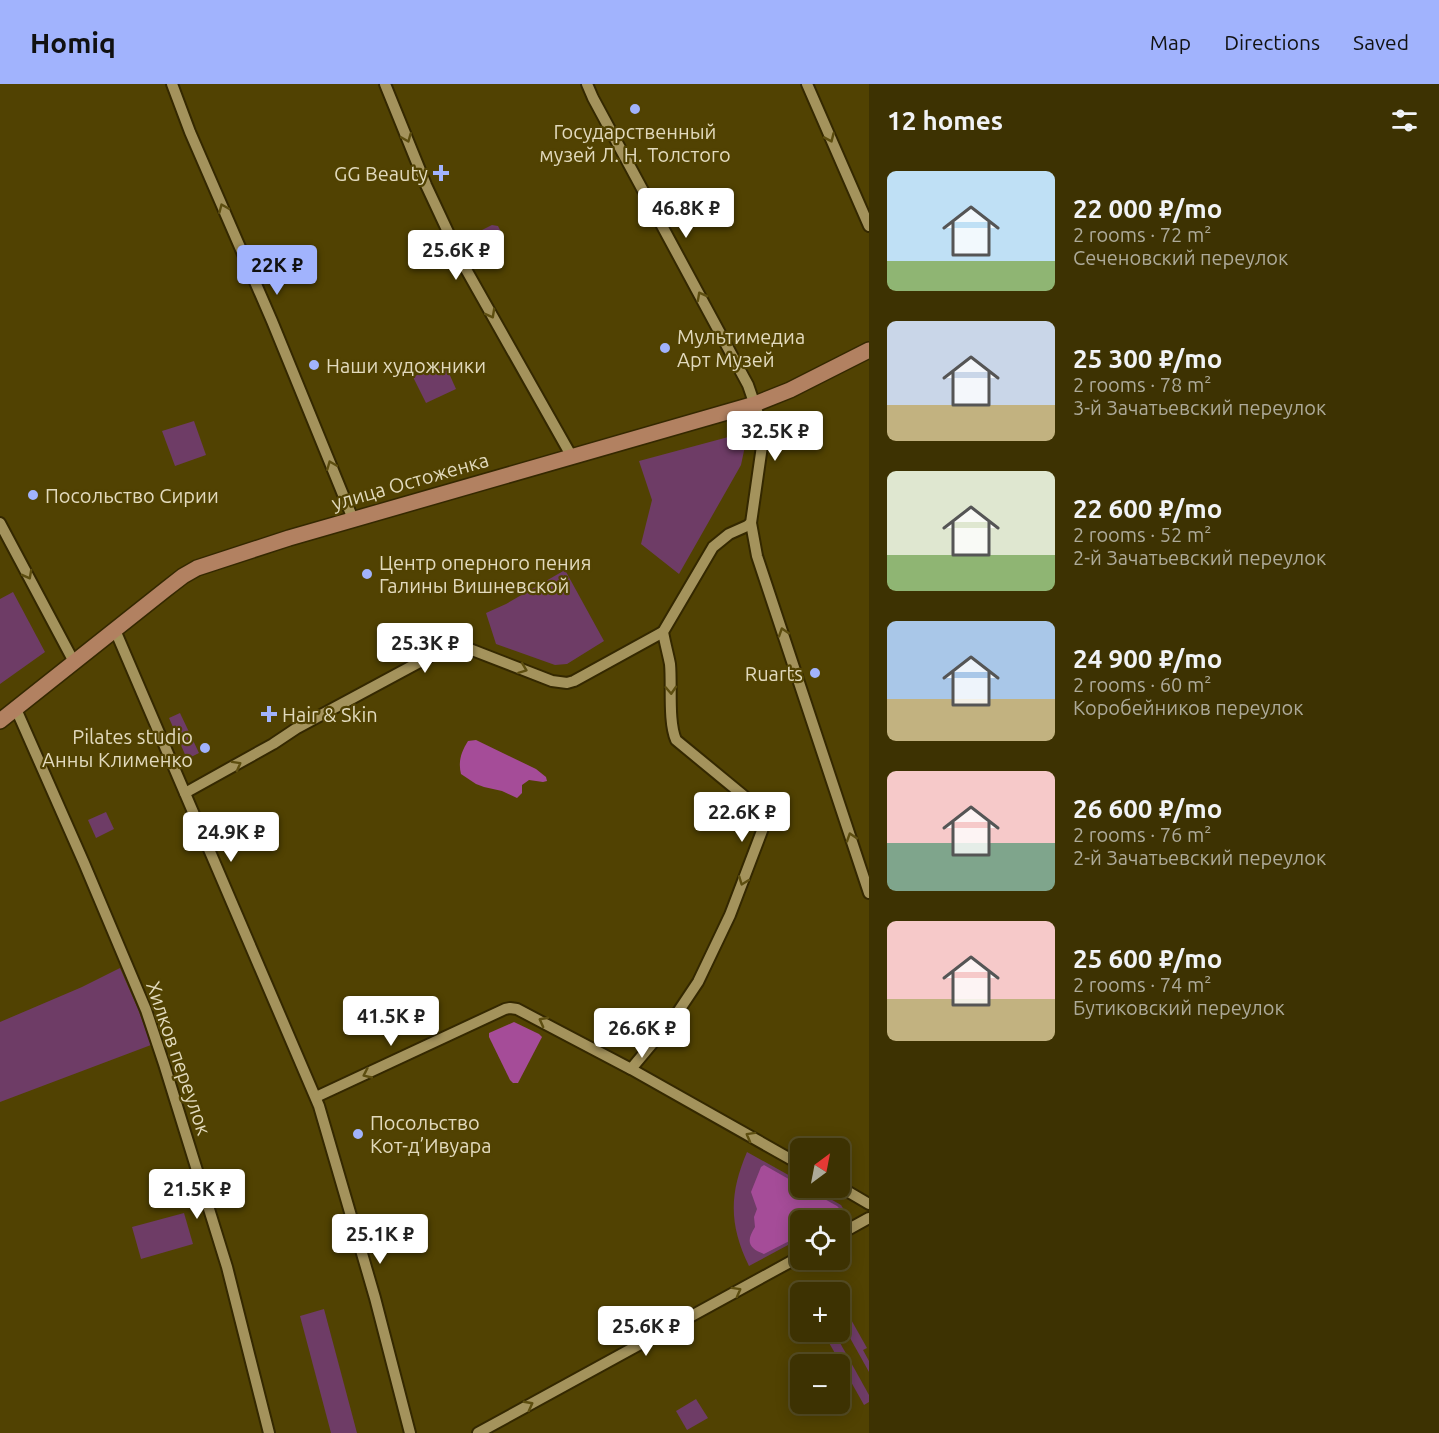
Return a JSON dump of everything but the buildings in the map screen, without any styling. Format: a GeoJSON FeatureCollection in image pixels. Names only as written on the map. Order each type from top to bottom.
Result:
{"type":"FeatureCollection","features":[{"type":"Feature","properties":{"kind":"main road","name":"улица Остоженка"},"geometry":{"type":"LineString","coordinates":[[0,721],[183,576],[197,568],[353,519],[755,404],[783,394],[869,350]]}},
{"type":"Feature","properties":{"kind":"street"},"geometry":{"type":"LineString","coordinates":[[172,84],[190,132],[272,321],[353,519]]}},
{"type":"Feature","properties":{"kind":"street"},"geometry":{"type":"LineString","coordinates":[[385,84],[426,185],[468,274],[572,457]]}},
{"type":"Feature","properties":{"kind":"street"},"geometry":{"type":"LineString","coordinates":[[587,84],[748,384],[755,404],[761,423],[762,446],[751,523],[757,556],[869,893]]}},
{"type":"Feature","properties":{"kind":"street"},"geometry":{"type":"LineString","coordinates":[[807,84],[869,226]]}},
{"type":"Feature","properties":{"kind":"street"},"geometry":{"type":"LineString","coordinates":[[0,523],[74,662]]}},
{"type":"Feature","properties":{"kind":"street"},"geometry":{"type":"LineString","coordinates":[[185,793],[297,728],[440,651],[454,647],[467,648],[552,681],[567,683],[574,681],[663,632],[713,547],[729,534],[751,523]]}},
{"type":"Feature","properties":{"kind":"street"},"geometry":{"type":"LineString","coordinates":[[115,630],[316,1097],[375,1298],[410,1433]]}},
{"type":"Feature","properties":{"kind":"street"},"geometry":{"type":"LineString","coordinates":[[631,1069],[676,1015],[698,982],[730,915],[765,823],[761,810],[676,740],[670,663],[663,632]]}},
{"type":"Feature","properties":{"kind":"street","name":"Хилков переулок"},"geometry":{"type":"LineString","coordinates":[[16,709],[146,1010],[227,1267],[269,1433]]}},
{"type":"Feature","properties":{"kind":"street"},"geometry":{"type":"LineString","coordinates":[[316,1097],[510,1008],[523,1011],[631,1069],[790,1159]]}},
{"type":"Feature","properties":{"kind":"street"},"geometry":{"type":"LineString","coordinates":[[850,1193],[869,1204]]}},
{"type":"Feature","properties":{"kind":"street"},"geometry":{"type":"LineString","coordinates":[[850,1228],[869,1218]]}},
{"type":"Feature","properties":{"kind":"street"},"geometry":{"type":"LineString","coordinates":[[477,1433],[790,1262]]}},
{"type":"Feature","properties":{"kind":"shaded area"},"geometry":{"type":"Polygon","coordinates":[[[492,225],[498,226],[502,234],[500,238],[473,253],[466,238],[492,225]]]}},
{"type":"Feature","properties":{"kind":"shaded area"},"geometry":{"type":"Polygon","coordinates":[[[444,362],[456,389],[426,403],[413,377],[444,362]]]}},
{"type":"Feature","properties":{"kind":"shaded area"},"geometry":{"type":"Polygon","coordinates":[[[194,421],[206,455],[175,466],[162,431],[194,421]]]}},
{"type":"Feature","properties":{"kind":"shaded area"},"geometry":{"type":"Polygon","coordinates":[[[732,436],[741,439],[745,446],[741,465],[679,574],[641,544],[652,500],[639,461],[732,436]]]}},
{"type":"Feature","properties":{"kind":"shaded area"},"geometry":{"type":"Polygon","coordinates":[[[565,570],[604,641],[567,664],[555,665],[496,644],[486,613],[565,570]]]}},
{"type":"Feature","properties":{"kind":"shaded area"},"geometry":{"type":"Polygon","coordinates":[[[13,592],[45,652],[0,684],[0,599],[13,592]]]}},
{"type":"Feature","properties":{"kind":"shaded area"},"geometry":{"type":"Polygon","coordinates":[[[180,713],[199,753],[187,759],[169,718],[180,713]]]}},
{"type":"Feature","properties":{"kind":"shaded area"},"geometry":{"type":"Polygon","coordinates":[[[476,740],[536,769],[546,777],[547,781],[529,780],[522,785],[522,793],[517,798],[476,784],[461,774],[460,761],[468,741],[476,740]]]}},
{"type":"Feature","properties":{"kind":"shaded area"},"geometry":{"type":"Polygon","coordinates":[[[106,812],[114,829],[96,838],[88,820],[106,812]]]}},
{"type":"Feature","properties":{"kind":"shaded area"},"geometry":{"type":"Polygon","coordinates":[[[120,968],[151,1045],[0,1102],[0,1022],[120,968]]]}},
{"type":"Feature","properties":{"kind":"shaded area"},"geometry":{"type":"Polygon","coordinates":[[[514,1022],[542,1037],[518,1083],[510,1080],[489,1037],[489,1033],[514,1022]]]}},
{"type":"Feature","properties":{"kind":"shaded area"},"geometry":{"type":"Polygon","coordinates":[[[747,1152],[790,1176],[790,1198],[829,1198],[841,1205],[844,1210],[790,1210],[790,1244],[749,1266],[742,1251],[735,1223],[734,1196],[747,1152]]]}},
{"type":"Feature","properties":{"kind":"shaded area"},"geometry":{"type":"Polygon","coordinates":[[[764,1165],[790,1180],[790,1198],[823,1198],[840,1210],[790,1210],[790,1241],[764,1254],[750,1244],[757,1209],[751,1192],[761,1167],[764,1165]]]}},
{"type":"Feature","properties":{"kind":"shaded area"},"geometry":{"type":"Polygon","coordinates":[[[184,1213],[193,1244],[141,1259],[132,1227],[184,1213]]]}},
{"type":"Feature","properties":{"kind":"shaded area"},"geometry":{"type":"Polygon","coordinates":[[[324,1309],[357,1433],[331,1433],[300,1316],[324,1309]]]}},
{"type":"Feature","properties":{"kind":"shaded area"},"geometry":{"type":"Polygon","coordinates":[[[850,1318],[867,1348],[863,1350],[869,1361],[869,1372],[850,1338],[850,1318]]]}},
{"type":"Feature","properties":{"kind":"shaded area"},"geometry":{"type":"Polygon","coordinates":[[[829,1342],[840,1342],[846,1354],[835,1354],[829,1342]]]}},
{"type":"Feature","properties":{"kind":"shaded area"},"geometry":{"type":"Polygon","coordinates":[[[850,1361],[869,1395],[869,1402],[864,1405],[850,1380],[850,1361]]]}},
{"type":"Feature","properties":{"kind":"shaded area"},"geometry":{"type":"Polygon","coordinates":[[[696,1399],[708,1418],[687,1430],[676,1411],[696,1399]]]}},
{"type":"Feature","properties":{"kind":"place","name":"Государственный музей Л. Н. Толстого"},"geometry":{"type":"Point","coordinates":[635,109]}},
{"type":"Feature","properties":{"kind":"place","name":"GG Beauty"},"geometry":{"type":"Point","coordinates":[441,173]}},
{"type":"Feature","properties":{"kind":"place","name":"Мультимедиа Арт Музей"},"geometry":{"type":"Point","coordinates":[665,348]}},
{"type":"Feature","properties":{"kind":"place","name":"Наши художники"},"geometry":{"type":"Point","coordinates":[314,365]}},
{"type":"Feature","properties":{"kind":"place","name":"Посольство Сирии"},"geometry":{"type":"Point","coordinates":[33,495]}},
{"type":"Feature","properties":{"kind":"place","name":"Центр оперного пения Галины Вишневской"},"geometry":{"type":"Point","coordinates":[367,574]}},
{"type":"Feature","properties":{"kind":"place","name":"Ruarts"},"geometry":{"type":"Point","coordinates":[815,673]}},
{"type":"Feature","properties":{"kind":"place","name":"Hair & Skin"},"geometry":{"type":"Point","coordinates":[269,714]}},
{"type":"Feature","properties":{"kind":"place","name":"Pilates studio Анны Клименко"},"geometry":{"type":"Point","coordinates":[205,748]}},
{"type":"Feature","properties":{"kind":"place","name":"Посольство Кот-д’Ивуара"},"geometry":{"type":"Point","coordinates":[358,1134]}}]}
